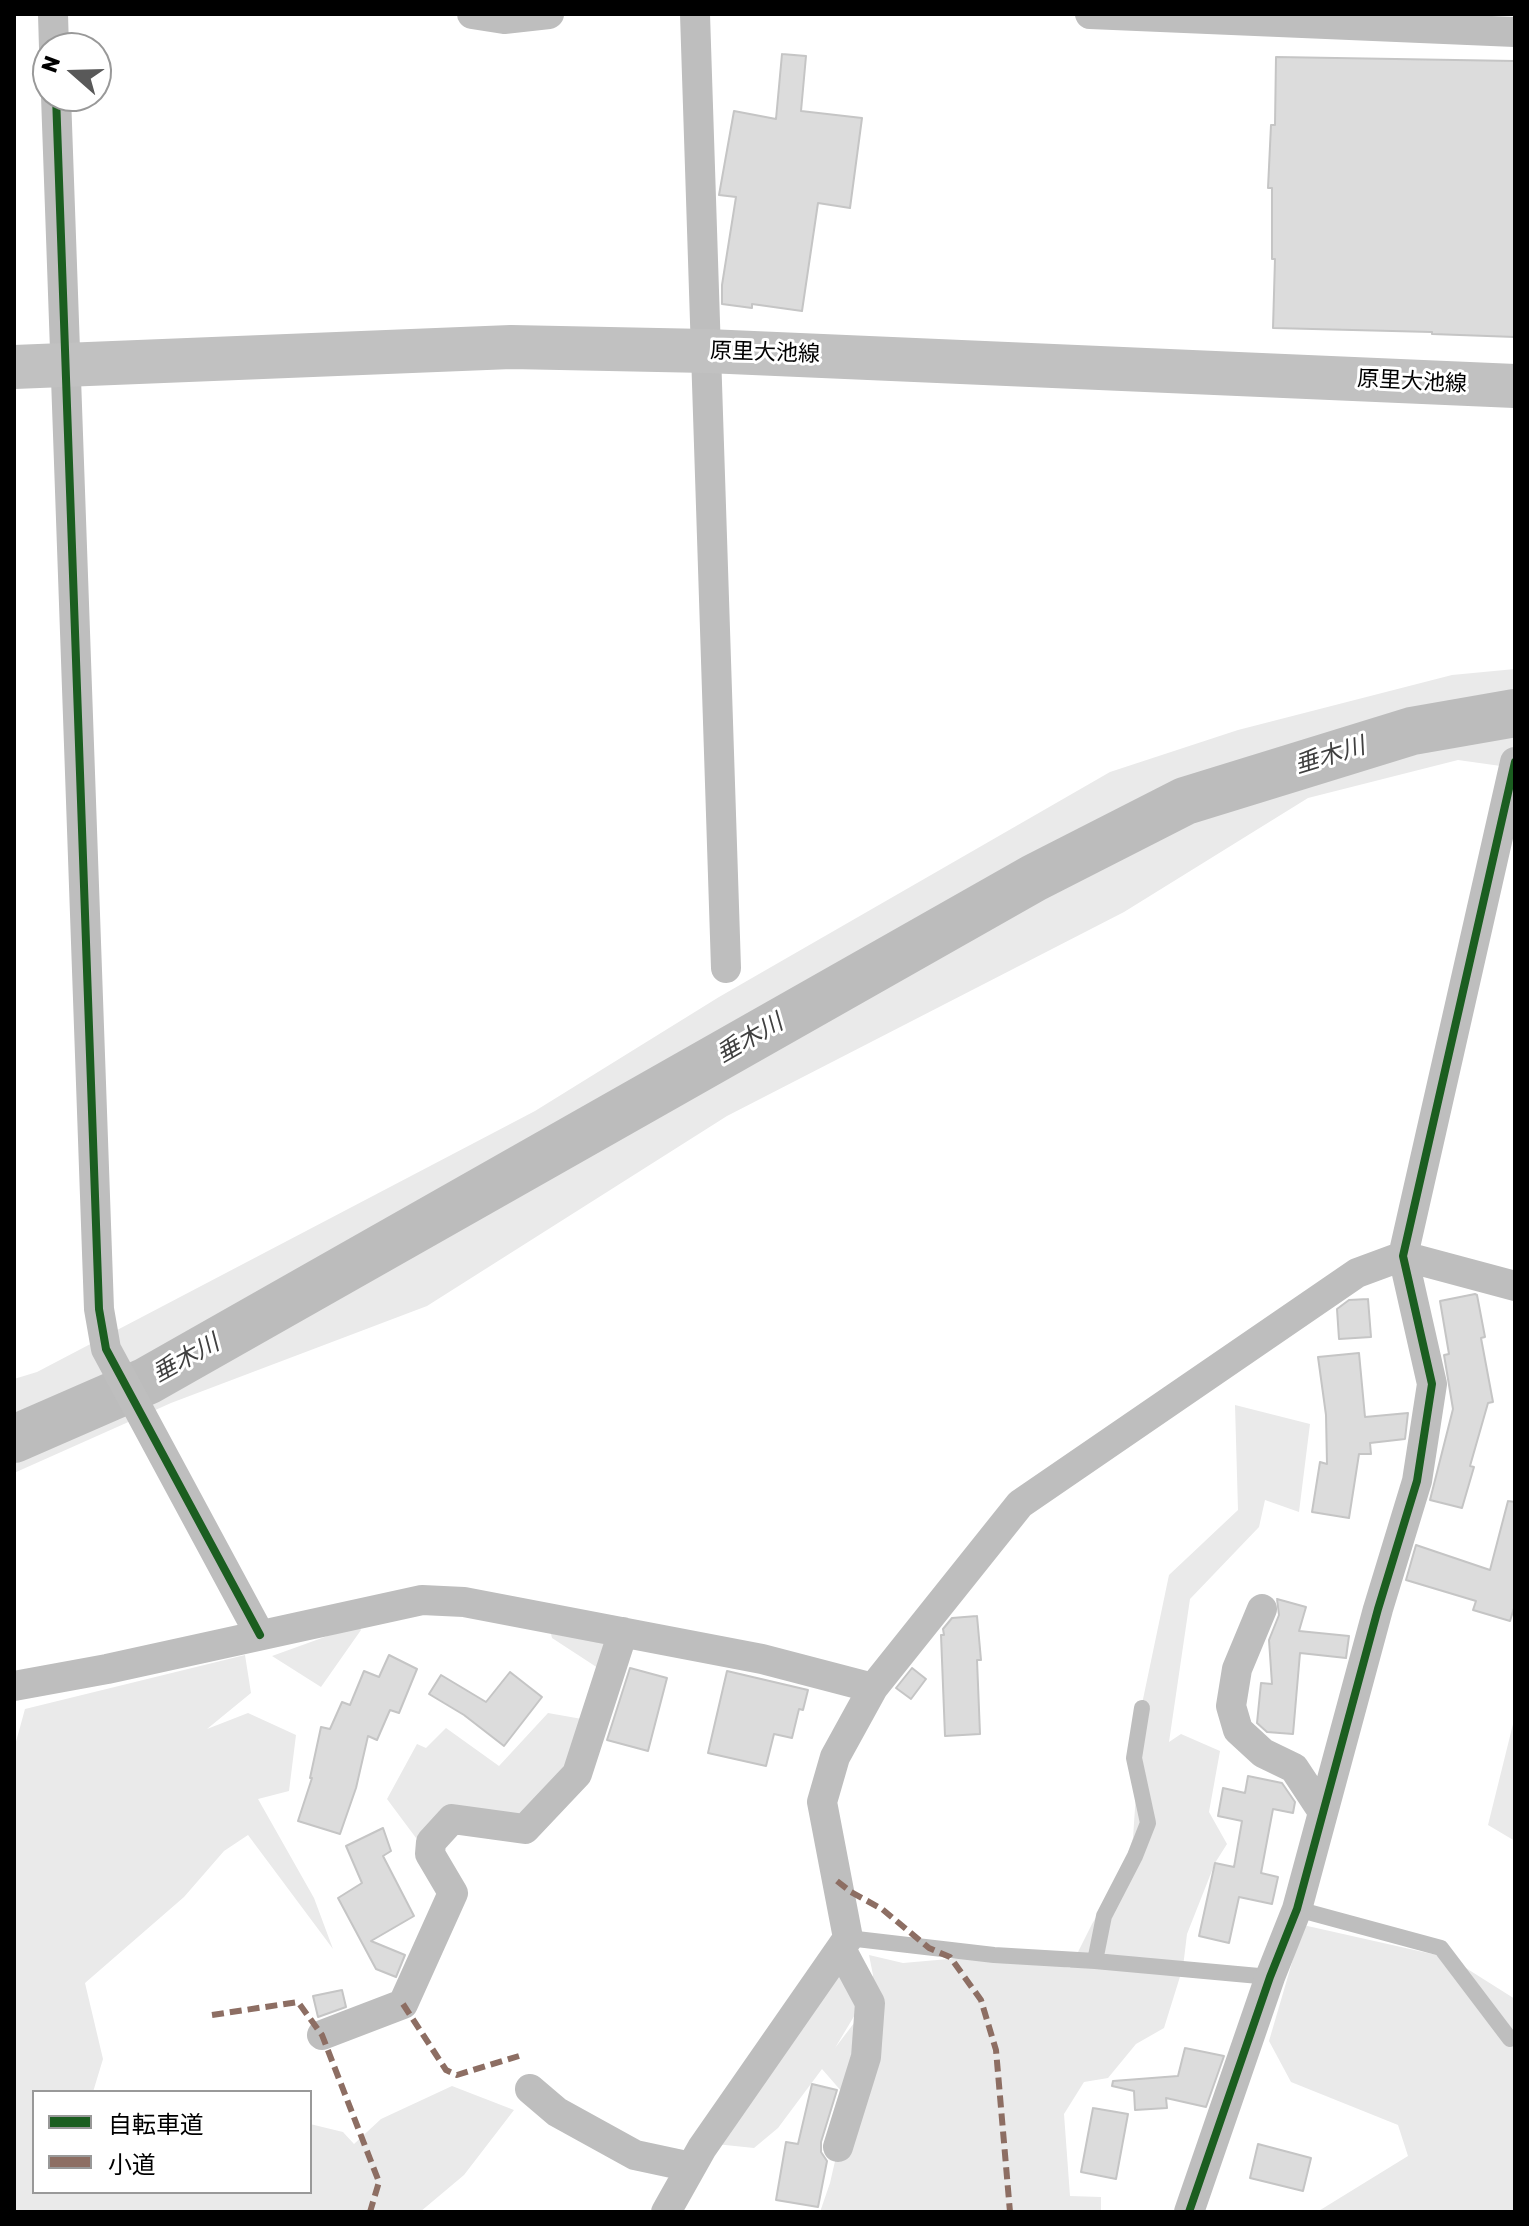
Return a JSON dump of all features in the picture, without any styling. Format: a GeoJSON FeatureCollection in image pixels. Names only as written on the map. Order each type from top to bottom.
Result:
{"type":"FeatureCollection","features":[{"type":"Feature","properties":{"kind":"main road","name":"原里大池線"},"geometry":{"type":"LineString","coordinates":[[14,367],[511,347],[707,351],[1515,386]]}},
{"type":"Feature","properties":{"kind":"street"},"geometry":{"type":"LineString","coordinates":[[472,14],[504,19],[549,14]]}},
{"type":"Feature","properties":{"kind":"street"},"geometry":{"type":"LineString","coordinates":[[695,14],[726,968]]}},
{"type":"Feature","properties":{"kind":"street"},"geometry":{"type":"LineString","coordinates":[[1090,14],[1272,18],[1515,32]]}},
{"type":"Feature","properties":{"kind":"street"},"geometry":{"type":"LineString","coordinates":[[57,112],[99,1309],[106,1349],[260,1635]]}},
{"type":"Feature","properties":{"kind":"street"},"geometry":{"type":"LineString","coordinates":[[1189,2212],[1270,1977],[1297,1909],[1378,1609],[1417,1481],[1432,1384],[1403,1256],[1514,765]]}},
{"type":"Feature","properties":{"kind":"street"},"geometry":{"type":"LineString","coordinates":[[838,2147],[866,2057],[870,2003],[845,1944],[822,1802],[835,1757],[873,1688],[1020,1504],[1357,1273],[1403,1256],[1515,1286]]}},
{"type":"Feature","properties":{"kind":"street"},"geometry":{"type":"LineString","coordinates":[[14,1686],[107,1669],[422,1600],[464,1602],[762,1659],[873,1688]]}},
{"type":"Feature","properties":{"kind":"street"},"geometry":{"type":"LineString","coordinates":[[1262,1609],[1237,1669],[1231,1706],[1238,1730],[1263,1753],[1294,1768],[1323,1812]]}},
{"type":"Feature","properties":{"kind":"street"},"geometry":{"type":"LineString","coordinates":[[322,2035],[403,2004],[453,1893],[430,1854],[431,1842],[452,1819],[525,1829],[577,1774],[623,1632]]}},
{"type":"Feature","properties":{"kind":"street"},"geometry":{"type":"LineString","coordinates":[[666,2212],[691,2167],[845,1944]]}},
{"type":"Feature","properties":{"kind":"street"},"geometry":{"type":"LineString","coordinates":[[530,2089],[557,2112],[635,2155],[691,2167]]}},
{"type":"Feature","properties":{"kind":"lane"},"geometry":{"type":"LineString","coordinates":[[1095,1961],[1104,1916],[1148,1823],[1134,1758],[1142,1708]]}},
{"type":"Feature","properties":{"kind":"lane"},"geometry":{"type":"LineString","coordinates":[[1297,1909],[1441,1948],[1510,2039]]}},
{"type":"Feature","properties":{"kind":"lane"},"geometry":{"type":"LineString","coordinates":[[845,1944],[1095,1961],[1270,1977]]}},
{"type":"Feature","properties":{"kind":"shaded area"},"geometry":{"type":"Polygon","coordinates":[[[1515,669],[1515,768],[1458,760],[1308,798],[1124,912],[727,1116],[427,1306],[171,1403],[14,1473],[14,1379],[37,1372],[535,1111],[719,997],[1110,772],[1238,730],[1452,675],[1515,669]]]}},
{"type":"Feature","properties":{"kind":"shaded area"},"geometry":{"type":"Polygon","coordinates":[[[1235,1405],[1310,1424],[1299,1512],[1265,1500],[1259,1527],[1190,1599],[1169,1742],[1181,1734],[1220,1751],[1209,1812],[1227,1844],[1215,1863],[1187,1934],[1183,1967],[1164,2028],[1136,2044],[1108,2078],[1084,2082],[1064,2114],[1070,2196],[1101,2197],[1101,2212],[820,2212],[830,2183],[849,2100],[822,2069],[778,2128],[754,2148],[706,2143],[839,1971],[862,2003],[835,2048],[864,2010],[873,1975],[869,1955],[903,1963],[994,1955],[1070,1968],[1120,1877],[1133,1838],[1142,1704],[1169,1575],[1238,1510],[1235,1405]]]}},
{"type":"Feature","properties":{"kind":"shaded area"},"geometry":{"type":"Polygon","coordinates":[[[358,1625],[361,1630],[321,1687],[272,1656],[358,1625]]]}},
{"type":"Feature","properties":{"kind":"shaded area"},"geometry":{"type":"Polygon","coordinates":[[[550,1630],[612,1637],[598,1668],[552,1638],[550,1630]]]}},
{"type":"Feature","properties":{"kind":"shaded area"},"geometry":{"type":"Polygon","coordinates":[[[245,1655],[251,1693],[207,1729],[248,1713],[296,1735],[289,1791],[258,1799],[314,1898],[333,1949],[248,1835],[224,1851],[184,1897],[85,1983],[103,2059],[94,2090],[32,2090],[32,2194],[312,2194],[312,2124],[343,2132],[354,2144],[381,2119],[452,2086],[514,2110],[464,2175],[420,2212],[14,2212],[14,1749],[25,1709],[245,1655]]]}},
{"type":"Feature","properties":{"kind":"shaded area"},"geometry":{"type":"Polygon","coordinates":[[[548,1713],[582,1719],[562,1776],[525,1829],[452,1810],[419,1842],[387,1799],[417,1744],[426,1748],[446,1728],[499,1766],[548,1713]]]}},
{"type":"Feature","properties":{"kind":"shaded area"},"geometry":{"type":"Polygon","coordinates":[[[1515,1716],[1515,1841],[1488,1825],[1515,1716]]]}},
{"type":"Feature","properties":{"kind":"shaded area"},"geometry":{"type":"Polygon","coordinates":[[[1303,1925],[1450,1958],[1515,1999],[1515,2212],[1317,2212],[1408,2156],[1398,2125],[1291,2082],[1269,2041],[1303,1925]]]}},
{"type":"Feature","properties":{"kind":"building"},"geometry":{"type":"Polygon","coordinates":[[[782,54],[806,56],[801,111],[862,118],[850,208],[818,203],[802,311],[752,304],[752,308],[722,304],[722,285],[736,197],[719,195],[734,111],[776,119],[782,54]]]}},
{"type":"Feature","properties":{"kind":"building"},"geometry":{"type":"Polygon","coordinates":[[[1276,57],[1515,61],[1515,337],[1273,328],[1275,259],[1272,259],[1272,188],[1268,188],[1271,125],[1275,125],[1276,57]]]}},
{"type":"Feature","properties":{"kind":"building"},"geometry":{"type":"Polygon","coordinates":[[[1475,1294],[1485,1337],[1481,1338],[1493,1402],[1488,1403],[1462,1508],[1430,1500],[1453,1409],[1444,1355],[1449,1354],[1440,1301],[1475,1294]]]}},
{"type":"Feature","properties":{"kind":"building"},"geometry":{"type":"Polygon","coordinates":[[[1368,1299],[1371,1337],[1339,1339],[1337,1309],[1349,1300],[1368,1299]]]}},
{"type":"Feature","properties":{"kind":"building"},"geometry":{"type":"Polygon","coordinates":[[[1359,1353],[1365,1417],[1408,1413],[1405,1439],[1370,1443],[1371,1454],[1359,1454],[1349,1518],[1312,1512],[1320,1462],[1327,1464],[1326,1415],[1318,1357],[1359,1353]]]}},
{"type":"Feature","properties":{"kind":"building"},"geometry":{"type":"Polygon","coordinates":[[[1508,1501],[1515,1502],[1515,1605],[1510,1621],[1473,1610],[1476,1601],[1406,1580],[1416,1545],[1490,1570],[1508,1501]]]}},
{"type":"Feature","properties":{"kind":"building"},"geometry":{"type":"Polygon","coordinates":[[[1277,1599],[1306,1607],[1299,1631],[1349,1636],[1346,1658],[1300,1653],[1293,1734],[1267,1732],[1257,1723],[1261,1683],[1272,1684],[1269,1640],[1279,1615],[1277,1599]]]}},
{"type":"Feature","properties":{"kind":"building"},"geometry":{"type":"Polygon","coordinates":[[[977,1616],[981,1660],[977,1660],[980,1734],[945,1736],[941,1635],[944,1635],[943,1629],[952,1618],[977,1616]]]}},
{"type":"Feature","properties":{"kind":"building"},"geometry":{"type":"Polygon","coordinates":[[[389,1655],[417,1669],[399,1713],[390,1710],[377,1740],[368,1736],[356,1788],[340,1834],[298,1821],[312,1778],[321,1727],[330,1729],[342,1702],[350,1705],[364,1671],[379,1677],[389,1655]]]}},
{"type":"Feature","properties":{"kind":"building"},"geometry":{"type":"Polygon","coordinates":[[[630,1668],[667,1678],[648,1751],[607,1740],[630,1668]]]}},
{"type":"Feature","properties":{"kind":"building"},"geometry":{"type":"Polygon","coordinates":[[[912,1668],[926,1679],[911,1699],[896,1688],[912,1668]]]}},
{"type":"Feature","properties":{"kind":"building"},"geometry":{"type":"Polygon","coordinates":[[[727,1671],[808,1690],[803,1710],[799,1709],[792,1738],[774,1734],[766,1766],[708,1753],[727,1671]]]}},
{"type":"Feature","properties":{"kind":"building"},"geometry":{"type":"Polygon","coordinates":[[[510,1672],[542,1697],[504,1746],[464,1715],[429,1694],[441,1675],[486,1702],[510,1672]]]}},
{"type":"Feature","properties":{"kind":"building"},"geometry":{"type":"Polygon","coordinates":[[[1248,1776],[1282,1783],[1295,1802],[1293,1813],[1273,1809],[1261,1873],[1278,1877],[1272,1904],[1239,1897],[1229,1943],[1199,1936],[1215,1863],[1234,1867],[1242,1821],[1218,1816],[1223,1788],[1245,1793],[1248,1776]]]}},
{"type":"Feature","properties":{"kind":"building"},"geometry":{"type":"Polygon","coordinates":[[[383,1828],[391,1851],[383,1856],[414,1916],[371,1941],[405,1955],[396,1977],[376,1969],[338,1898],[362,1883],[346,1846],[383,1828]]]}},
{"type":"Feature","properties":{"kind":"building"},"geometry":{"type":"Polygon","coordinates":[[[342,1990],[346,2007],[318,2017],[313,1996],[342,1990]]]}},
{"type":"Feature","properties":{"kind":"building"},"geometry":{"type":"Polygon","coordinates":[[[1185,2048],[1224,2056],[1206,2107],[1166,2098],[1167,2108],[1135,2110],[1134,2091],[1112,2086],[1113,2081],[1178,2076],[1185,2048]]]}},
{"type":"Feature","properties":{"kind":"building"},"geometry":{"type":"Polygon","coordinates":[[[812,2084],[837,2090],[821,2142],[821,2152],[827,2161],[818,2207],[776,2200],[786,2142],[798,2144],[812,2084]]]}},
{"type":"Feature","properties":{"kind":"building"},"geometry":{"type":"Polygon","coordinates":[[[1093,2108],[1128,2114],[1116,2179],[1081,2172],[1093,2108]]]}},
{"type":"Feature","properties":{"kind":"building"},"geometry":{"type":"Polygon","coordinates":[[[1258,2144],[1311,2158],[1303,2191],[1250,2178],[1258,2144]]]}},
{"type":"Feature","properties":{"kind":"waterway","name":"垂木川"},"geometry":{"type":"LineString","coordinates":[[14,1439],[147,1381],[1034,878],[1185,801],[1412,731],[1515,713]]}},
{"type":"Feature","properties":{"kind":"marked path"},"geometry":{"type":"LineString","coordinates":[[837,1881],[882,1909],[929,1948],[950,1957],[981,2000],[996,2050],[1010,2212]]}},
{"type":"Feature","properties":{"kind":"marked path"},"geometry":{"type":"LineString","coordinates":[[212,2015],[298,2002],[322,2035],[379,2182],[370,2212]]}},
{"type":"Feature","properties":{"kind":"marked path"},"geometry":{"type":"LineString","coordinates":[[403,2004],[446,2070],[457,2075],[519,2056]]}},
{"type":"Feature","properties":{"kind":"cycle path"},"geometry":{"type":"LineString","coordinates":[[57,112],[99,1309],[106,1349],[260,1635]]}},
{"type":"Feature","properties":{"kind":"cycle path"},"geometry":{"type":"LineString","coordinates":[[1189,2212],[1270,1977],[1297,1909],[1378,1609],[1417,1481],[1432,1384],[1403,1256],[1515,762]]}}]}
